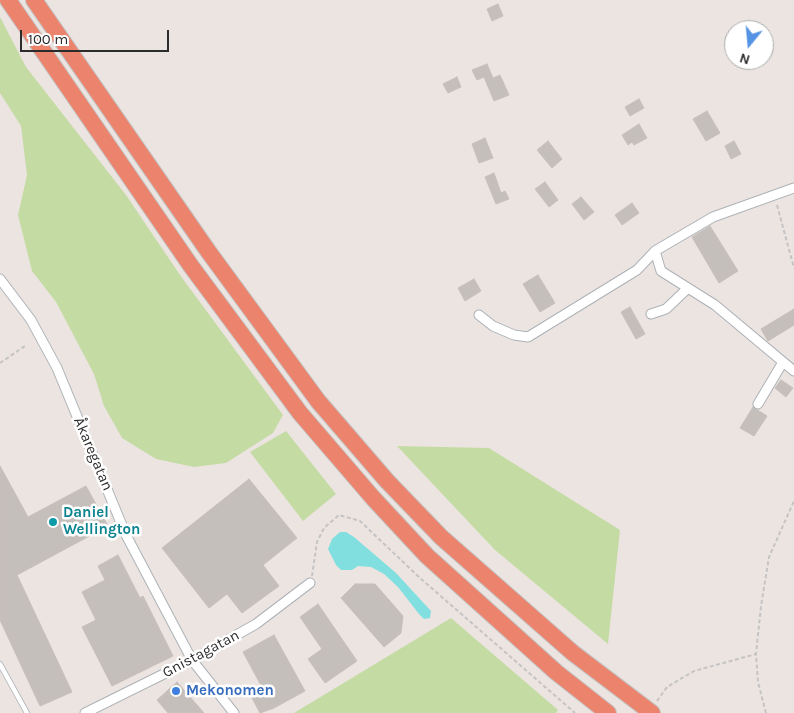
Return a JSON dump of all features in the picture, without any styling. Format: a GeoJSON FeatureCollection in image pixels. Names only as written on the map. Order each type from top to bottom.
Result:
{"type":"FeatureCollection","features":[{"type":"Feature","properties":{"kind":"highway"},"geometry":{"type":"LineString","coordinates":[[8,0],[191,266],[300,414],[373,498],[427,556],[556,672],[608,713]]}},
{"type":"Feature","properties":{"kind":"highway"},"geometry":{"type":"LineString","coordinates":[[34,0],[225,275],[318,401],[387,481],[448,544],[573,653],[654,707]]}},
{"type":"Feature","properties":{"kind":"street"},"geometry":{"type":"LineString","coordinates":[[479,316],[493,326],[514,336],[528,337],[637,270],[655,251],[713,217],[794,188]]}},
{"type":"Feature","properties":{"kind":"street"},"geometry":{"type":"LineString","coordinates":[[655,251],[661,271],[715,305],[794,371]]}},
{"type":"Feature","properties":{"kind":"street","name":"Åkaregatan"},"geometry":{"type":"LineString","coordinates":[[0,279],[31,320],[57,368],[126,535],[192,660],[234,713]]}},
{"type":"Feature","properties":{"kind":"street"},"geometry":{"type":"LineString","coordinates":[[651,314],[666,310],[688,288]]}},
{"type":"Feature","properties":{"kind":"street"},"geometry":{"type":"LineString","coordinates":[[758,404],[783,362]]}},
{"type":"Feature","properties":{"kind":"street","name":"Gnistagatan"},"geometry":{"type":"LineString","coordinates":[[85,713],[192,660],[256,624],[310,582]]}},
{"type":"Feature","properties":{"kind":"lane"},"geometry":{"type":"LineString","coordinates":[[0,664],[27,713]]}},
{"type":"Feature","properties":{"kind":"path"},"geometry":{"type":"LineString","coordinates":[[774,196],[794,268]]}},
{"type":"Feature","properties":{"kind":"path"},"geometry":{"type":"LineString","coordinates":[[0,363],[25,346]]}},
{"type":"Feature","properties":{"kind":"path"},"geometry":{"type":"LineString","coordinates":[[766,713],[758,682],[756,654],[769,557],[794,501]]}},
{"type":"Feature","properties":{"kind":"path"},"geometry":{"type":"LineString","coordinates":[[310,582],[315,568],[317,542],[324,528],[339,516],[360,521],[420,578],[575,713]]}},
{"type":"Feature","properties":{"kind":"path"},"geometry":{"type":"LineString","coordinates":[[654,707],[667,687],[694,671],[756,654]]}},
{"type":"Feature","properties":{"kind":"green space"},"geometry":{"type":"Polygon","coordinates":[[[0,17],[26,67],[126,195],[180,275],[283,415],[273,433],[226,463],[194,467],[156,459],[122,438],[104,406],[94,374],[56,302],[32,271],[18,215],[27,175],[21,126],[0,93],[0,17]]]}},
{"type":"Feature","properties":{"kind":"green space"},"geometry":{"type":"Polygon","coordinates":[[[286,431],[336,494],[303,521],[250,452],[286,431]]]}},
{"type":"Feature","properties":{"kind":"green space"},"geometry":{"type":"Polygon","coordinates":[[[397,446],[489,448],[620,530],[608,644],[495,550],[397,446]]]}},
{"type":"Feature","properties":{"kind":"green space"},"geometry":{"type":"Polygon","coordinates":[[[451,618],[558,710],[556,713],[294,713],[451,618]]]}},
{"type":"Feature","properties":{"kind":"water"},"geometry":{"type":"Polygon","coordinates":[[[340,532],[346,532],[354,537],[396,573],[431,611],[430,618],[424,619],[398,587],[384,574],[371,567],[358,566],[352,570],[341,570],[336,565],[328,549],[332,539],[340,532]]]}},
{"type":"Feature","properties":{"kind":"building"},"geometry":{"type":"Polygon","coordinates":[[[498,4],[503,16],[492,21],[487,9],[498,4]]]}},
{"type":"Feature","properties":{"kind":"building"},"geometry":{"type":"Polygon","coordinates":[[[487,64],[493,78],[500,75],[509,95],[494,101],[484,77],[477,80],[472,70],[487,64]]]}},
{"type":"Feature","properties":{"kind":"building"},"geometry":{"type":"Polygon","coordinates":[[[457,77],[461,87],[448,93],[443,84],[457,77]]]}},
{"type":"Feature","properties":{"kind":"building"},"geometry":{"type":"Polygon","coordinates":[[[639,99],[644,108],[630,116],[625,107],[639,99]]]}},
{"type":"Feature","properties":{"kind":"building"},"geometry":{"type":"Polygon","coordinates":[[[707,111],[720,133],[706,141],[693,119],[707,111]]]}},
{"type":"Feature","properties":{"kind":"building"},"geometry":{"type":"Polygon","coordinates":[[[639,124],[647,138],[634,145],[632,142],[628,145],[622,135],[639,124]]]}},
{"type":"Feature","properties":{"kind":"building"},"geometry":{"type":"Polygon","coordinates":[[[485,138],[493,158],[479,163],[472,144],[485,138]]]}},
{"type":"Feature","properties":{"kind":"building"},"geometry":{"type":"Polygon","coordinates":[[[548,141],[562,159],[552,168],[537,150],[548,141]]]}},
{"type":"Feature","properties":{"kind":"building"},"geometry":{"type":"Polygon","coordinates":[[[734,141],[741,154],[731,159],[725,146],[734,141]]]}},
{"type":"Feature","properties":{"kind":"building"},"geometry":{"type":"Polygon","coordinates":[[[494,173],[501,193],[505,191],[509,199],[496,204],[485,177],[494,173]]]}},
{"type":"Feature","properties":{"kind":"building"},"geometry":{"type":"Polygon","coordinates":[[[545,182],[558,200],[549,207],[535,189],[545,182]]]}},
{"type":"Feature","properties":{"kind":"building"},"geometry":{"type":"Polygon","coordinates":[[[581,197],[594,212],[584,220],[572,204],[581,197]]]}},
{"type":"Feature","properties":{"kind":"building"},"geometry":{"type":"Polygon","coordinates":[[[632,203],[639,213],[622,225],[615,215],[632,203]]]}},
{"type":"Feature","properties":{"kind":"building"},"geometry":{"type":"Polygon","coordinates":[[[710,226],[738,271],[719,283],[692,237],[710,226]]]}},
{"type":"Feature","properties":{"kind":"building"},"geometry":{"type":"Polygon","coordinates":[[[538,275],[555,303],[540,312],[523,284],[538,275]]]}},
{"type":"Feature","properties":{"kind":"building"},"geometry":{"type":"Polygon","coordinates":[[[474,279],[481,291],[465,301],[458,288],[474,279]]]}},
{"type":"Feature","properties":{"kind":"building"},"geometry":{"type":"Polygon","coordinates":[[[630,307],[645,334],[636,339],[621,312],[630,307]]]}},
{"type":"Feature","properties":{"kind":"building"},"geometry":{"type":"Polygon","coordinates":[[[794,309],[794,325],[768,341],[761,329],[794,309]]]}},
{"type":"Feature","properties":{"kind":"building"},"geometry":{"type":"Polygon","coordinates":[[[781,380],[793,388],[786,397],[775,388],[781,380]]]}},
{"type":"Feature","properties":{"kind":"building"},"geometry":{"type":"Polygon","coordinates":[[[753,407],[767,416],[754,436],[740,428],[753,407]]]}},
{"type":"Feature","properties":{"kind":"building"},"geometry":{"type":"Polygon","coordinates":[[[0,466],[28,517],[86,486],[108,526],[17,575],[72,692],[40,706],[0,620],[0,466]]]}},
{"type":"Feature","properties":{"kind":"building"},"geometry":{"type":"Polygon","coordinates":[[[249,479],[297,538],[263,565],[279,586],[242,613],[227,594],[209,608],[162,548],[249,479]]]}},
{"type":"Feature","properties":{"kind":"building"},"geometry":{"type":"Polygon","coordinates":[[[118,555],[140,598],[143,596],[173,656],[112,686],[82,627],[96,620],[82,592],[105,580],[98,566],[118,555]]]}},
{"type":"Feature","properties":{"kind":"building"},"geometry":{"type":"Polygon","coordinates":[[[355,584],[375,584],[403,616],[401,633],[384,647],[341,598],[355,584]]]}},
{"type":"Feature","properties":{"kind":"building"},"geometry":{"type":"Polygon","coordinates":[[[318,604],[357,661],[325,683],[308,659],[322,649],[300,617],[318,604]]]}},
{"type":"Feature","properties":{"kind":"building"},"geometry":{"type":"Polygon","coordinates":[[[274,635],[305,691],[274,708],[260,713],[252,698],[264,691],[243,652],[274,635]]]}},
{"type":"Feature","properties":{"kind":"building","name":"Mekonomen"},"geometry":{"type":"Polygon","coordinates":[[[177,682],[204,713],[168,713],[157,700],[177,682]]]}},
{"type":"Feature","properties":{"kind":"place","name":"Daniel Wellington"},"geometry":{"type":"Point","coordinates":[53,522]}},
{"type":"Feature","properties":{"kind":"place","name":"Mekonomen"},"geometry":{"type":"Point","coordinates":[176,691]}}]}
